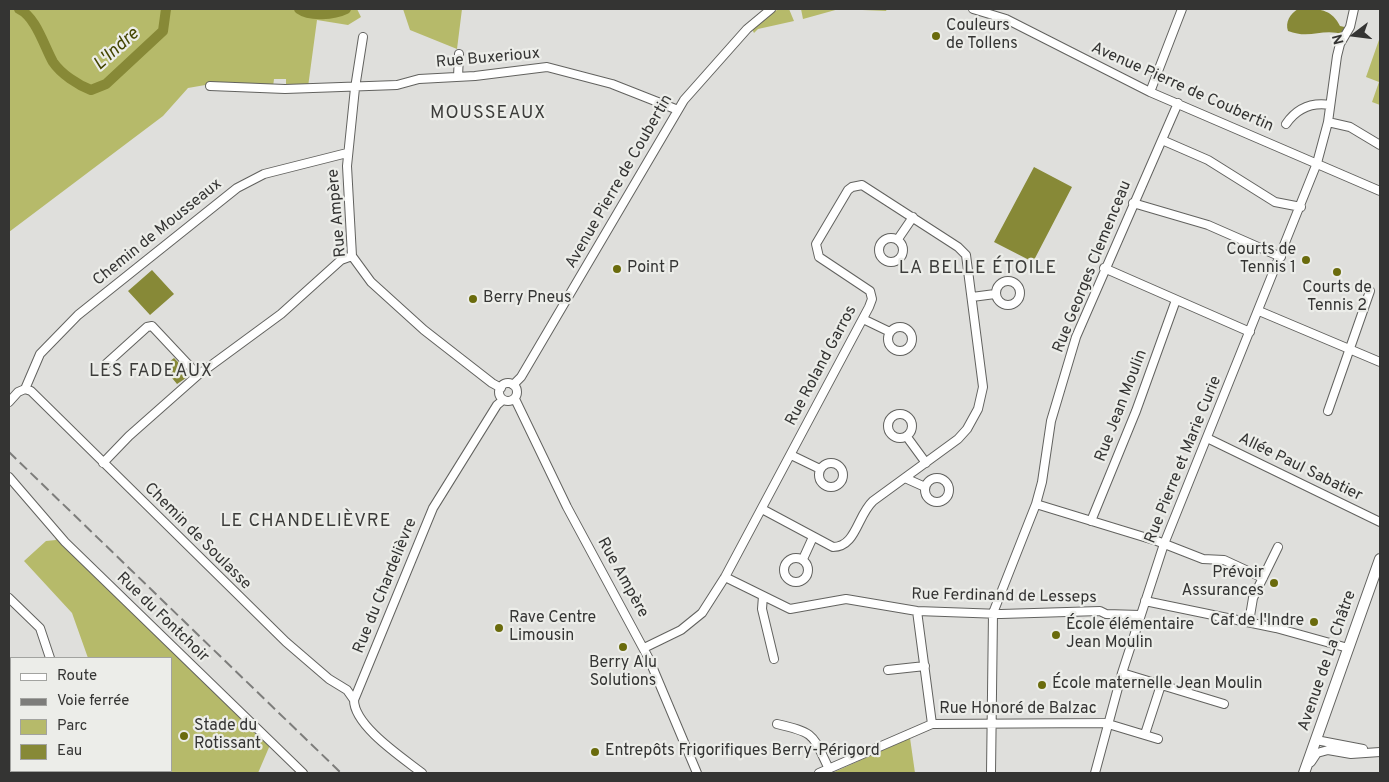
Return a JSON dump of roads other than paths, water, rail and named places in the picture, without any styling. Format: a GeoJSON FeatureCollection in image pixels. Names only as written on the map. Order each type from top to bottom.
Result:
{"type":"FeatureCollection","features":[{"type":"Feature","properties":{"kind":"main road","name":"Avenue de La Châtre"},"geometry":{"type":"LineString","coordinates":[[1306,769],[1324,741],[1348,648],[1380,558]]}},
{"type":"Feature","properties":{"kind":"street","name":"Avenue Pierre de Coubertin"},"geometry":{"type":"LineString","coordinates":[[513,385],[521,377],[544,340],[690,91],[726,51],[770,9]]}},
{"type":"Feature","properties":{"kind":"street","name":"Avenue Pierre de Coubertin"},"geometry":{"type":"LineString","coordinates":[[974,9],[1006,19],[1150,92],[1380,191]]}},
{"type":"Feature","properties":{"kind":"street"},"geometry":{"type":"LineString","coordinates":[[1150,92],[1182,9]]}},
{"type":"Feature","properties":{"kind":"street","name":"Rue Pierre et Marie Curie"},"geometry":{"type":"LineString","coordinates":[[1095,773],[1122,673],[1164,544],[1281,257],[1317,163],[1328,122],[1337,56],[1340,44],[1350,27],[1354,9]]}},
{"type":"Feature","properties":{"kind":"street","name":"Rue Ampère"},"geometry":{"type":"LineString","coordinates":[[363,38],[354,88],[348,153],[352,256],[371,282],[424,330],[501,388]]}},
{"type":"Feature","properties":{"kind":"street"},"geometry":{"type":"LineString","coordinates":[[458,77],[459,54]]}},
{"type":"Feature","properties":{"kind":"street","name":"Rue Buxerioux"},"geometry":{"type":"LineString","coordinates":[[354,88],[397,86],[419,79],[458,77],[547,67],[612,84],[678,110]]}},
{"type":"Feature","properties":{"kind":"street"},"geometry":{"type":"LineString","coordinates":[[210,86],[284,89],[354,88]]}},
{"type":"Feature","properties":{"kind":"street","name":"Rue Georges Clemenceau"},"geometry":{"type":"LineString","coordinates":[[993,613],[1036,504],[1042,482],[1051,421],[1076,337],[1104,268],[1178,103]]}},
{"type":"Feature","properties":{"kind":"street"},"geometry":{"type":"LineString","coordinates":[[1286,124],[1292,116],[1304,108],[1314,104],[1330,105]]}},
{"type":"Feature","properties":{"kind":"street"},"geometry":{"type":"LineString","coordinates":[[1328,122],[1350,127],[1380,145]]}},
{"type":"Feature","properties":{"kind":"street"},"geometry":{"type":"LineString","coordinates":[[1162,140],[1208,160],[1276,202],[1301,207]]}},
{"type":"Feature","properties":{"kind":"street","name":"Chemin de Mousseaux"},"geometry":{"type":"LineString","coordinates":[[25,389],[40,354],[60,332],[236,188],[264,174],[348,153]]}},
{"type":"Feature","properties":{"kind":"street","name":"Rue Roland Garros"},"geometry":{"type":"LineString","coordinates":[[644,648],[681,630],[702,613],[725,578],[863,319],[870,308],[872,299],[870,292],[819,257],[816,244],[848,190],[856,185],[862,185],[963,251],[968,260],[982,374],[978,409],[967,429],[958,439],[866,508],[851,540],[846,544],[833,547],[762,509]]}},
{"type":"Feature","properties":{"kind":"street"},"geometry":{"type":"LineString","coordinates":[[1133,203],[1208,225],[1281,257]]}},
{"type":"Feature","properties":{"kind":"street"},"geometry":{"type":"LineString","coordinates":[[898,239],[913,218]]}},
{"type":"Feature","properties":{"kind":"street"},"geometry":{"type":"LineString","coordinates":[[103,463],[129,436],[198,375],[282,314],[341,260],[352,256]]}},
{"type":"Feature","properties":{"kind":"street"},"geometry":{"type":"LineString","coordinates":[[1104,268],[1250,332]]}},
{"type":"Feature","properties":{"kind":"street"},"geometry":{"type":"LineString","coordinates":[[1328,411],[1370,291]]}},
{"type":"Feature","properties":{"kind":"street"},"geometry":{"type":"LineString","coordinates":[[972,297],[995,294]]}},
{"type":"Feature","properties":{"kind":"street","name":"Rue Jean Moulin"},"geometry":{"type":"LineString","coordinates":[[1090,521],[1136,411],[1176,300]]}},
{"type":"Feature","properties":{"kind":"street"},"geometry":{"type":"LineString","coordinates":[[1259,311],[1380,362]]}},
{"type":"Feature","properties":{"kind":"street"},"geometry":{"type":"LineString","coordinates":[[863,319],[890,332]]}},
{"type":"Feature","properties":{"kind":"street"},"geometry":{"type":"LineString","coordinates":[[106,364],[147,327],[152,326],[198,375]]}},
{"type":"Feature","properties":{"kind":"street"},"geometry":{"type":"LineString","coordinates":[[508,384],[513,385],[517,390],[514,399],[504,400],[499,393],[501,388],[508,384]]}},
{"type":"Feature","properties":{"kind":"street"},"geometry":{"type":"LineString","coordinates":[[9,402],[18,392],[25,389]]}},
{"type":"Feature","properties":{"kind":"street","name":"Chemin de Soulasse"},"geometry":{"type":"LineString","coordinates":[[25,389],[31,391],[265,622],[329,679],[348,690],[354,700]]}},
{"type":"Feature","properties":{"kind":"street","name":"Rue Ampère"},"geometry":{"type":"LineString","coordinates":[[514,399],[568,507],[644,648],[664,690],[697,773]]}},
{"type":"Feature","properties":{"kind":"street","name":"Rue du Chardelièvre"},"geometry":{"type":"LineString","coordinates":[[354,700],[433,508],[497,405],[504,400]]}},
{"type":"Feature","properties":{"kind":"street"},"geometry":{"type":"LineString","coordinates":[[907,436],[926,463]]}},
{"type":"Feature","properties":{"kind":"street","name":"Allée Paul Sabatier"},"geometry":{"type":"LineString","coordinates":[[1207,438],[1380,522]]}},
{"type":"Feature","properties":{"kind":"street"},"geometry":{"type":"LineString","coordinates":[[791,455],[820,469]]}},
{"type":"Feature","properties":{"kind":"street","name":"Rue du Fontchoir"},"geometry":{"type":"LineString","coordinates":[[9,477],[65,542],[303,773]]}},
{"type":"Feature","properties":{"kind":"street"},"geometry":{"type":"LineString","coordinates":[[905,478],[925,487]]}},
{"type":"Feature","properties":{"kind":"street"},"geometry":{"type":"LineString","coordinates":[[1036,504],[1164,544],[1203,559],[1224,560],[1263,578]]}},
{"type":"Feature","properties":{"kind":"street"},"geometry":{"type":"LineString","coordinates":[[803,559],[813,537]]}},
{"type":"Feature","properties":{"kind":"street"},"geometry":{"type":"LineString","coordinates":[[1249,622],[1253,598],[1278,547]]}},
{"type":"Feature","properties":{"kind":"street","name":"Rue Ferdinand de Lesseps"},"geometry":{"type":"LineString","coordinates":[[725,578],[790,609],[846,600],[917,611],[993,613],[1100,612],[1140,615]]}},
{"type":"Feature","properties":{"kind":"street"},"geometry":{"type":"LineString","coordinates":[[763,596],[762,609],[774,659]]}},
{"type":"Feature","properties":{"kind":"street"},"geometry":{"type":"LineString","coordinates":[[9,598],[40,628],[50,657]]}},
{"type":"Feature","properties":{"kind":"street"},"geometry":{"type":"LineString","coordinates":[[1145,601],[1249,622],[1348,648]]}},
{"type":"Feature","properties":{"kind":"street"},"geometry":{"type":"LineString","coordinates":[[917,611],[932,724]]}},
{"type":"Feature","properties":{"kind":"street"},"geometry":{"type":"LineString","coordinates":[[991,773],[993,613]]}},
{"type":"Feature","properties":{"kind":"street"},"geometry":{"type":"LineString","coordinates":[[888,670],[925,666]]}},
{"type":"Feature","properties":{"kind":"street"},"geometry":{"type":"LineString","coordinates":[[1122,673],[1224,704]]}},
{"type":"Feature","properties":{"kind":"street"},"geometry":{"type":"LineString","coordinates":[[1145,734],[1161,685]]}},
{"type":"Feature","properties":{"kind":"street"},"geometry":{"type":"LineString","coordinates":[[354,700],[359,716],[389,747],[422,773]]}},
{"type":"Feature","properties":{"kind":"street"},"geometry":{"type":"LineString","coordinates":[[777,724],[806,731],[814,738],[829,769]]}},
{"type":"Feature","properties":{"kind":"street","name":"Rue Honoré de Balzac"},"geometry":{"type":"LineString","coordinates":[[819,773],[932,724],[1107,724],[1158,739]]}},
{"type":"Feature","properties":{"kind":"street"},"geometry":{"type":"LineString","coordinates":[[1324,741],[1352,748],[1380,748]]}},
{"type":"Feature","properties":{"kind":"street"},"geometry":{"type":"LineString","coordinates":[[1324,741],[1351,754],[1380,752]]}},
{"type":"Feature","properties":{"kind":"street"},"geometry":{"type":"LineString","coordinates":[[1306,769],[1324,741]]}},
{"type":"Feature","properties":{"kind":"water"},"geometry":{"type":"Polygon","coordinates":[[[1298,9],[1317,9],[1328,12],[1340,26],[1349,28],[1344,35],[1330,32],[1304,34],[1288,31],[1287,24],[1289,18],[1298,9]]]}},
{"type":"Feature","properties":{"kind":"water"},"geometry":{"type":"Polygon","coordinates":[[[1034,167],[1072,187],[1033,262],[994,242],[1034,167]]]}},
{"type":"Feature","properties":{"kind":"water"},"geometry":{"type":"Polygon","coordinates":[[[152,270],[174,294],[150,315],[128,291],[152,270]]]}},
{"type":"Feature","properties":{"kind":"water"},"geometry":{"type":"Polygon","coordinates":[[[174,358],[187,371],[186,378],[177,384],[163,367],[174,358]]]}},
{"type":"Feature","properties":{"kind":"waterway","name":"L'Indre"},"geometry":{"type":"LineString","coordinates":[[19,9],[35,25],[53,62],[60,71],[70,79],[91,90],[106,84],[163,31],[166,9]]}},
{"type":"Feature","properties":{"kind":"waterway","name":"L'Indre"},"geometry":{"type":"LineString","coordinates":[[299,9],[316,14],[335,13],[346,9]]}},
{"type":"Feature","properties":{"kind":"railway"},"geometry":{"type":"LineString","coordinates":[[9,452],[341,773]]}},
{"type":"Feature","properties":{"kind":"place","name":"Couleurs de Tollens"},"geometry":{"type":"Point","coordinates":[936,36]}},
{"type":"Feature","properties":{"kind":"place","name":"Courts de Tennis 1"},"geometry":{"type":"Point","coordinates":[1306,260]}},
{"type":"Feature","properties":{"kind":"place","name":"Point P"},"geometry":{"type":"Point","coordinates":[617,269]}},
{"type":"Feature","properties":{"kind":"place","name":"Courts de Tennis 2"},"geometry":{"type":"Point","coordinates":[1337,272]}},
{"type":"Feature","properties":{"kind":"place","name":"Berry Pneus"},"geometry":{"type":"Point","coordinates":[473,299]}},
{"type":"Feature","properties":{"kind":"place","name":"Prévoir Assurances"},"geometry":{"type":"Point","coordinates":[1274,583]}},
{"type":"Feature","properties":{"kind":"place","name":"Caf de l'Indre"},"geometry":{"type":"Point","coordinates":[1314,622]}},
{"type":"Feature","properties":{"kind":"place","name":"Rave Centre Limousin"},"geometry":{"type":"Point","coordinates":[499,628]}},
{"type":"Feature","properties":{"kind":"place","name":"École élémentaire Jean Moulin"},"geometry":{"type":"Point","coordinates":[1056,635]}},
{"type":"Feature","properties":{"kind":"place","name":"Berry Alu Solutions"},"geometry":{"type":"Point","coordinates":[623,647]}},
{"type":"Feature","properties":{"kind":"place","name":"École maternelle Jean Moulin"},"geometry":{"type":"Point","coordinates":[1042,685]}},
{"type":"Feature","properties":{"kind":"place","name":"Stade du Rotissant"},"geometry":{"type":"Point","coordinates":[184,736]}},
{"type":"Feature","properties":{"kind":"place","name":"Entrepôts Frigorifiques Berry-Périgord"},"geometry":{"type":"Point","coordinates":[595,752]}},
{"type":"Feature","properties":{"kind":"district","name":"MOUSSEAUX"},"geometry":{"type":"Point","coordinates":[488,114]}},
{"type":"Feature","properties":{"kind":"district","name":"LA BELLE ÉTOILE"},"geometry":{"type":"Point","coordinates":[978,269]}},
{"type":"Feature","properties":{"kind":"district","name":"LES FADEAUX"},"geometry":{"type":"Point","coordinates":[151,372]}},
{"type":"Feature","properties":{"kind":"district","name":"LE CHANDELIÈVRE"},"geometry":{"type":"Point","coordinates":[306,522]}}]}
